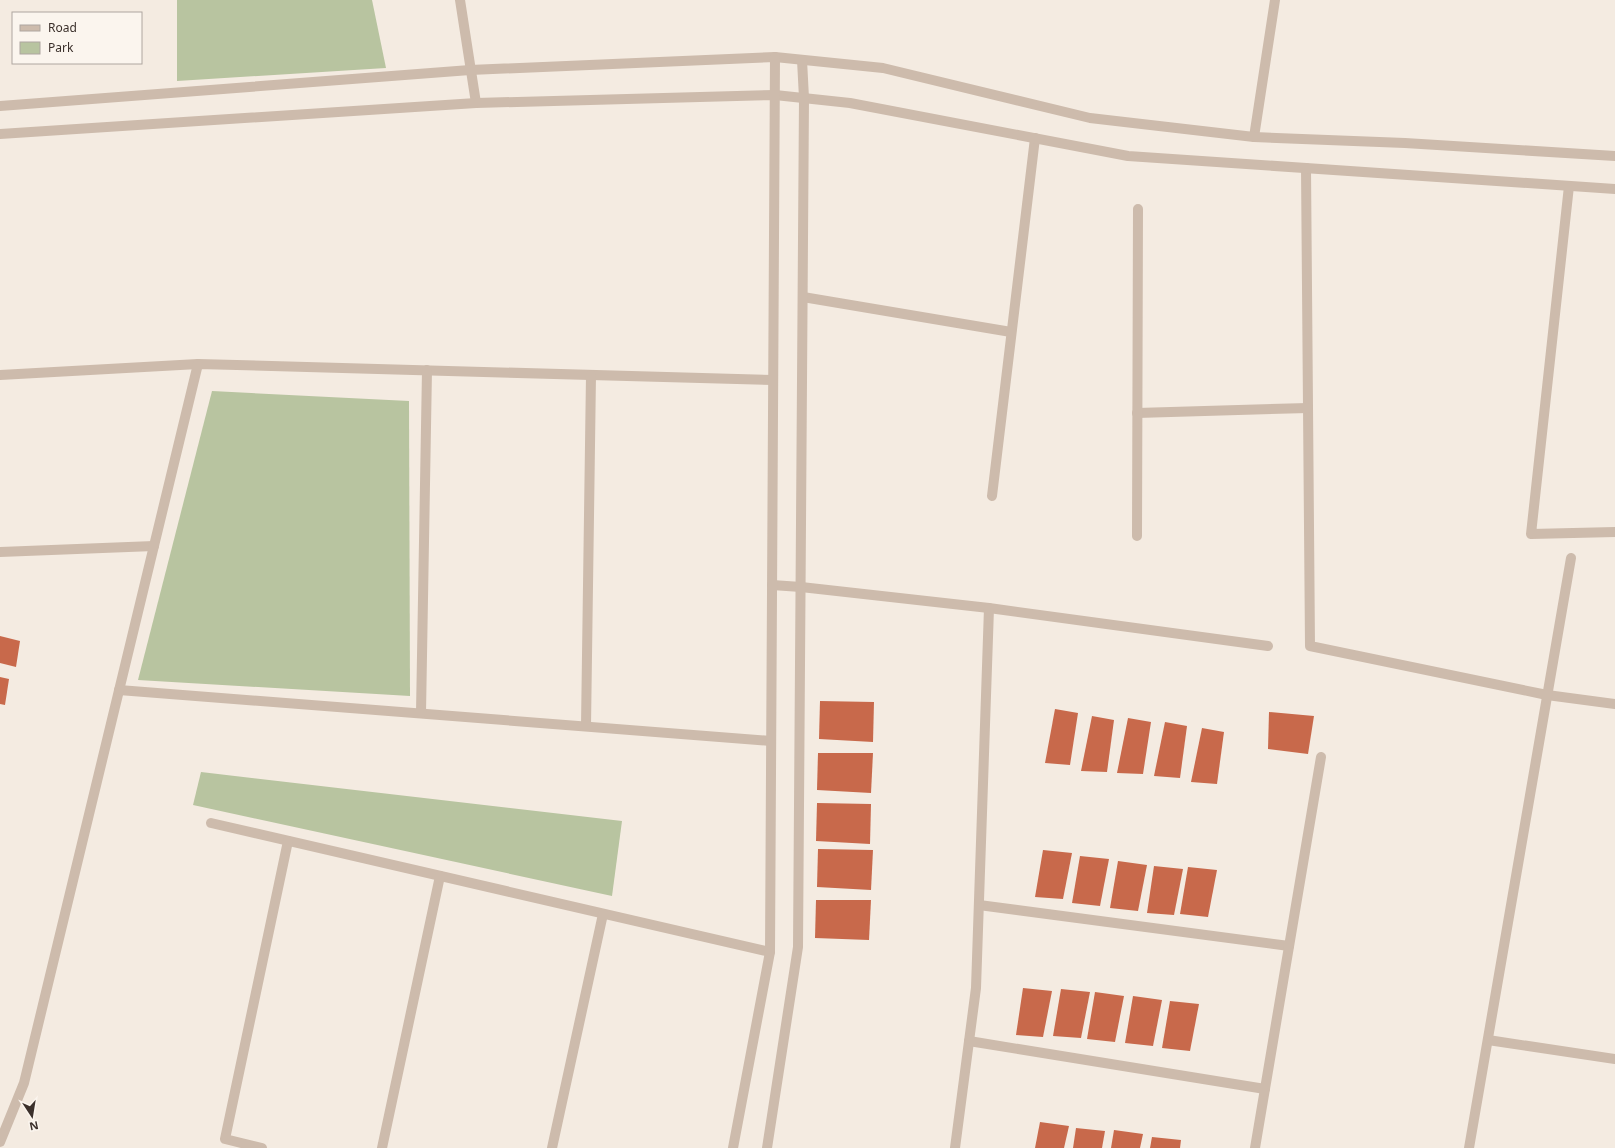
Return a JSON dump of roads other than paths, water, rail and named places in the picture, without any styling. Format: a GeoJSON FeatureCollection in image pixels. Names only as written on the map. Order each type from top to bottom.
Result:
{"type":"FeatureCollection","features":[{"type":"Feature","properties":{"kind":"street"},"geometry":{"type":"LineString","coordinates":[[460,0],[476,103]]}},
{"type":"Feature","properties":{"kind":"street"},"geometry":{"type":"LineString","coordinates":[[1254,137],[1275,0]]}},
{"type":"Feature","properties":{"kind":"street"},"geometry":{"type":"LineString","coordinates":[[733,1148],[770,952],[775,57]]}},
{"type":"Feature","properties":{"kind":"street"},"geometry":{"type":"LineString","coordinates":[[0,106],[470,70],[775,57],[883,68],[1090,118],[1254,137],[1405,143],[1615,156]]}},
{"type":"Feature","properties":{"kind":"street"},"geometry":{"type":"LineString","coordinates":[[766,1148],[798,947],[804,98],[802,60]]}},
{"type":"Feature","properties":{"kind":"street"},"geometry":{"type":"LineString","coordinates":[[0,134],[476,103],[775,95],[850,103],[1128,156],[1615,189]]}},
{"type":"Feature","properties":{"kind":"street"},"geometry":{"type":"LineString","coordinates":[[992,496],[1035,138]]}},
{"type":"Feature","properties":{"kind":"street"},"geometry":{"type":"LineString","coordinates":[[1306,168],[1310,646],[1547,695],[1615,704]]}},
{"type":"Feature","properties":{"kind":"street"},"geometry":{"type":"LineString","coordinates":[[1569,186],[1531,534],[1615,532]]}},
{"type":"Feature","properties":{"kind":"street"},"geometry":{"type":"LineString","coordinates":[[1137,536],[1138,209]]}},
{"type":"Feature","properties":{"kind":"street"},"geometry":{"type":"LineString","coordinates":[[803,297],[1011,332]]}},
{"type":"Feature","properties":{"kind":"street"},"geometry":{"type":"LineString","coordinates":[[0,375],[198,364],[773,380]]}},
{"type":"Feature","properties":{"kind":"street"},"geometry":{"type":"LineString","coordinates":[[0,1142],[24,1083],[198,364]]}},
{"type":"Feature","properties":{"kind":"street"},"geometry":{"type":"LineString","coordinates":[[421,713],[427,370]]}},
{"type":"Feature","properties":{"kind":"street"},"geometry":{"type":"LineString","coordinates":[[586,726],[590,375]]}},
{"type":"Feature","properties":{"kind":"street"},"geometry":{"type":"LineString","coordinates":[[1137,413],[1308,408]]}},
{"type":"Feature","properties":{"kind":"street"},"geometry":{"type":"LineString","coordinates":[[0,552],[154,546]]}},
{"type":"Feature","properties":{"kind":"street"},"geometry":{"type":"LineString","coordinates":[[1469,1148],[1571,558]]}},
{"type":"Feature","properties":{"kind":"street"},"geometry":{"type":"LineString","coordinates":[[772,585],[989,608],[1268,646]]}},
{"type":"Feature","properties":{"kind":"street"},"geometry":{"type":"LineString","coordinates":[[955,1148],[976,988],[989,608]]}},
{"type":"Feature","properties":{"kind":"street"},"geometry":{"type":"LineString","coordinates":[[119,690],[771,741]]}},
{"type":"Feature","properties":{"kind":"street"},"geometry":{"type":"LineString","coordinates":[[1254,1148],[1321,757]]}},
{"type":"Feature","properties":{"kind":"street"},"geometry":{"type":"LineString","coordinates":[[211,823],[770,952]]}},
{"type":"Feature","properties":{"kind":"street"},"geometry":{"type":"LineString","coordinates":[[262,1148],[225,1139],[288,841]]}},
{"type":"Feature","properties":{"kind":"street"},"geometry":{"type":"LineString","coordinates":[[382,1148],[440,876]]}},
{"type":"Feature","properties":{"kind":"street"},"geometry":{"type":"LineString","coordinates":[[979,905],[1289,946]]}},
{"type":"Feature","properties":{"kind":"street"},"geometry":{"type":"LineString","coordinates":[[552,1148],[603,914]]}},
{"type":"Feature","properties":{"kind":"street"},"geometry":{"type":"LineString","coordinates":[[1488,1040],[1615,1059]]}},
{"type":"Feature","properties":{"kind":"street"},"geometry":{"type":"LineString","coordinates":[[969,1041],[1265,1088]]}}]}
